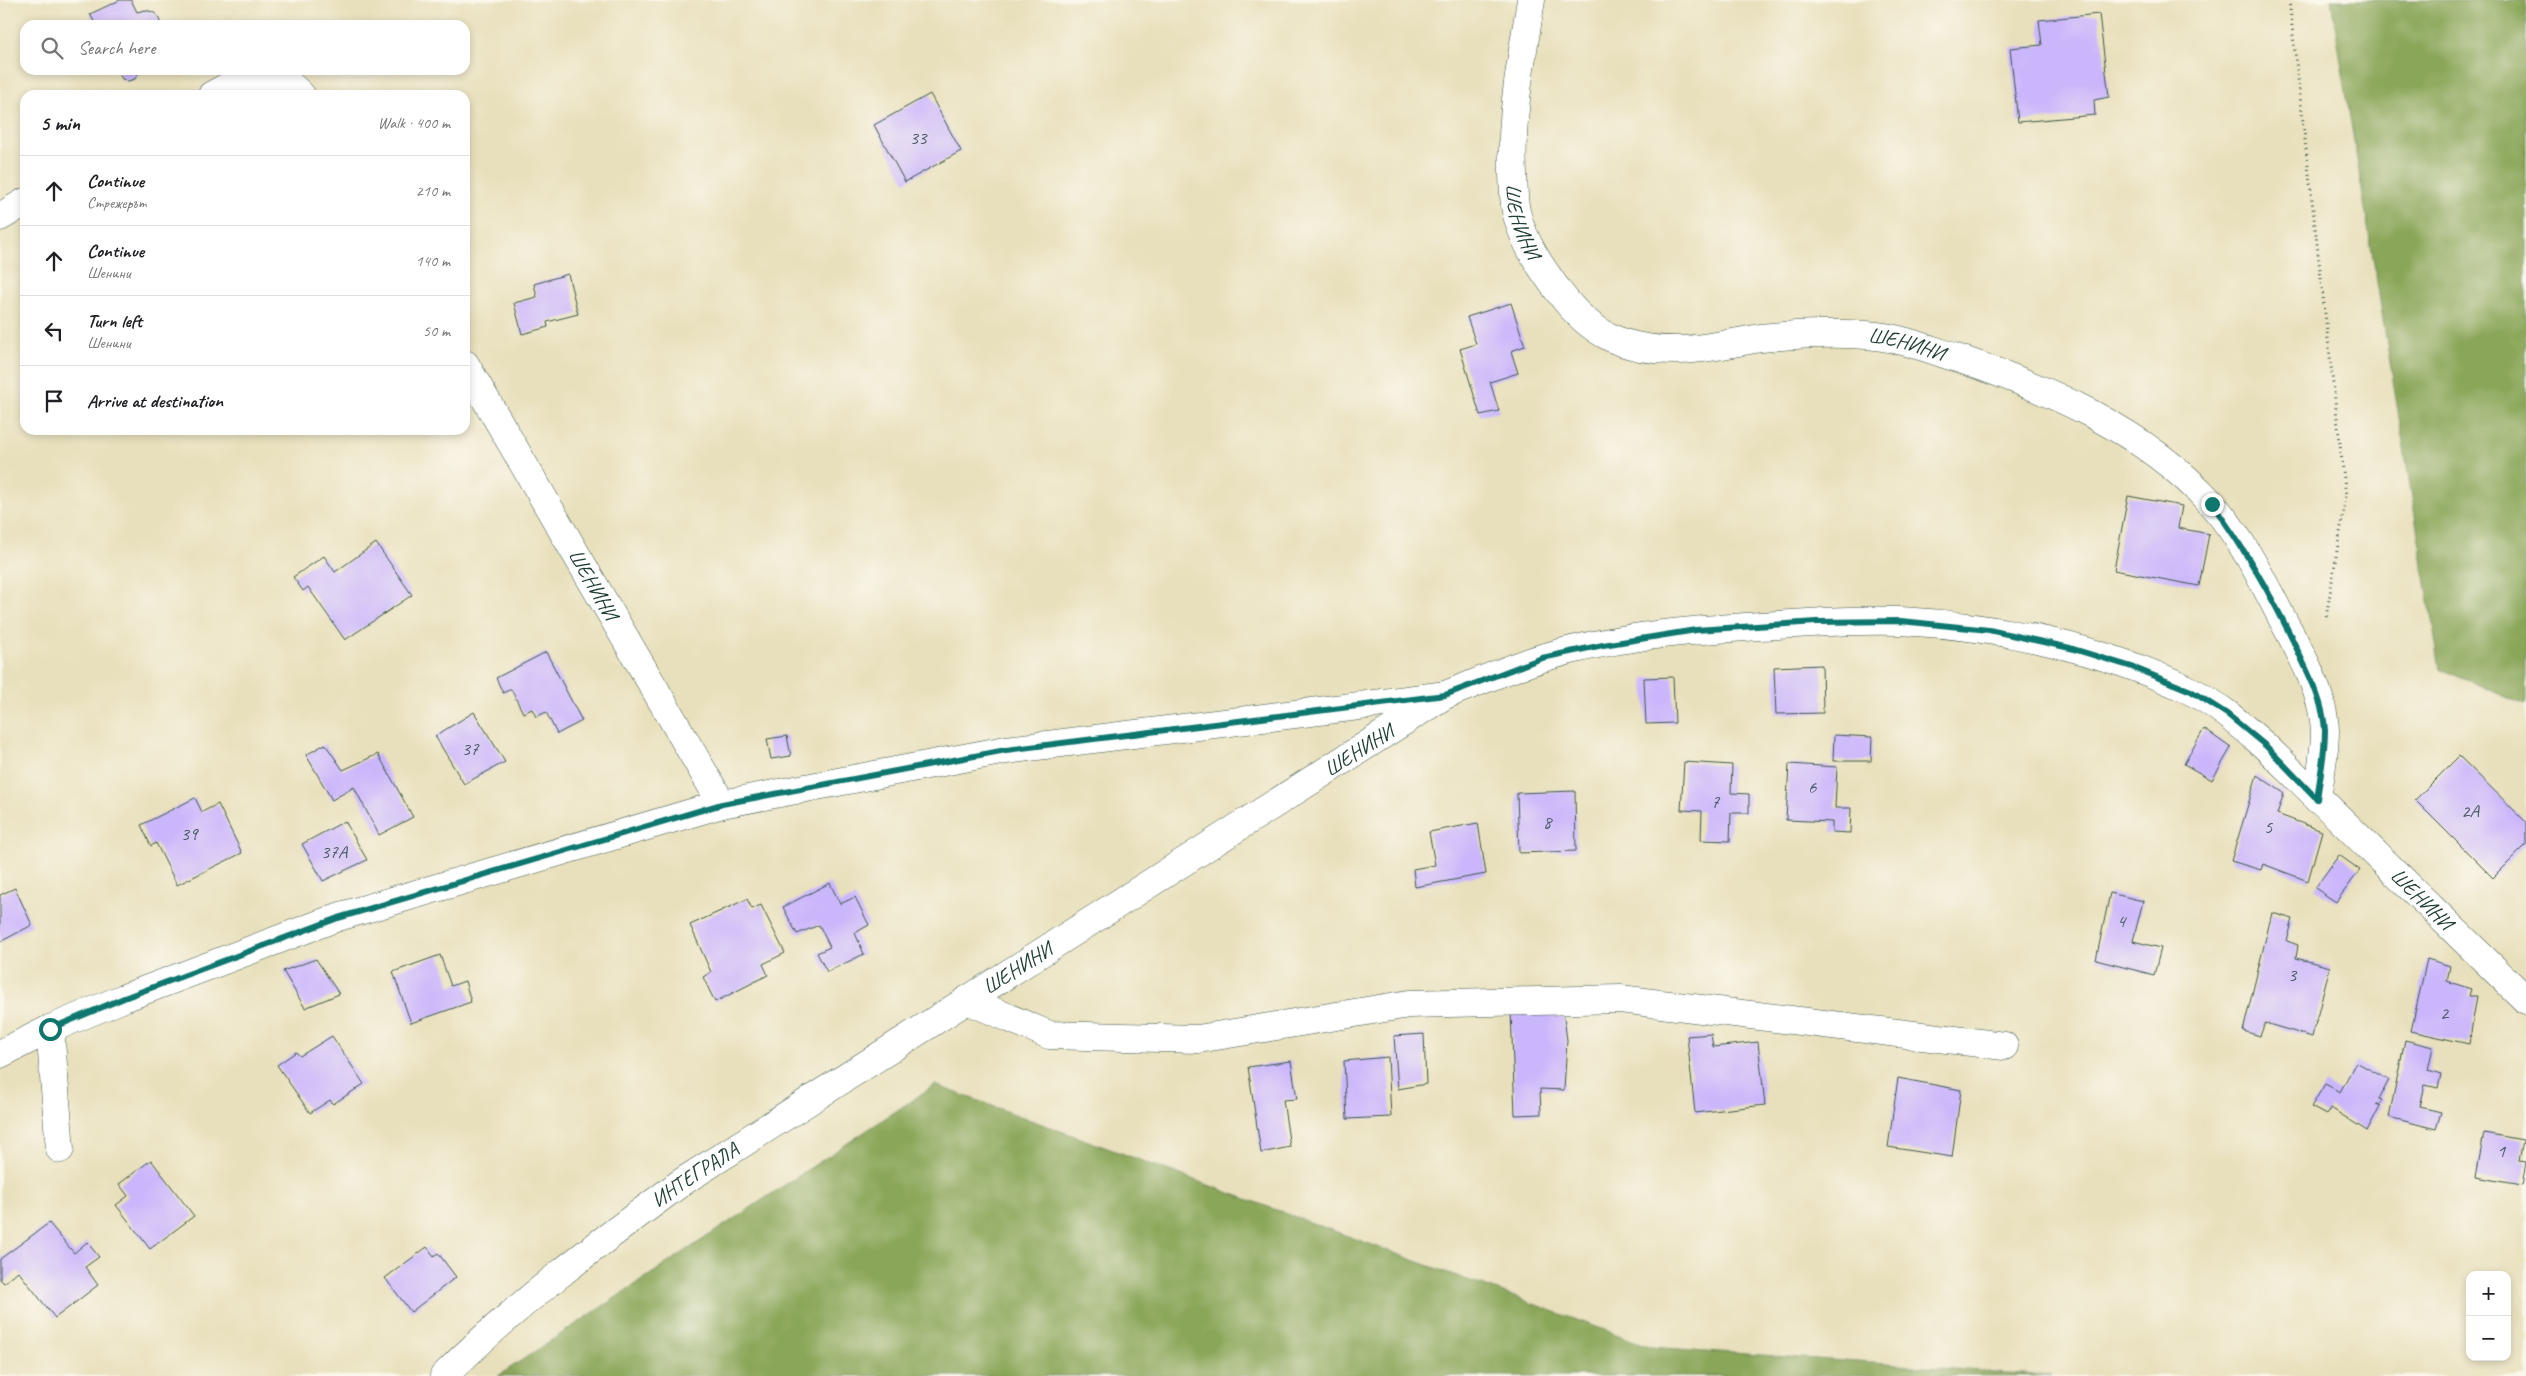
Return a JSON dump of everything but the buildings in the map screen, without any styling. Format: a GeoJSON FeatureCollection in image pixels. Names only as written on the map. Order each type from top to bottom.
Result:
{"type":"FeatureCollection","features":[{"type":"Feature","properties":{"kind":"street","name":"ШЕНИНИ"},"geometry":{"type":"LineString","coordinates":[[1532,0],[1514,104],[1512,143],[1516,214],[1544,272],[1583,321],[1606,337],[1643,348],[1682,350],[1803,335],[1877,336],[1911,342],[1995,371],[2044,392],[2116,428],[2147,447],[2176,469],[2212,504],[2246,555],[2291,635],[2320,705],[2325,731],[2317,799]]}},
{"type":"Feature","properties":{"kind":"street"},"geometry":{"type":"LineString","coordinates":[[221,90],[285,80],[296,90]]}},
{"type":"Feature","properties":{"kind":"street"},"geometry":{"type":"LineString","coordinates":[[0,216],[20,205]]}},
{"type":"Feature","properties":{"kind":"street","name":"ШЕНИНИ"},"geometry":{"type":"LineString","coordinates":[[470,373],[722,804]]}},
{"type":"Feature","properties":{"kind":"street","name":"ШЕНИНИ"},"geometry":{"type":"LineString","coordinates":[[966,1000],[1445,695],[1542,658],[1603,645],[1696,630],[1816,622],[1901,621],[1989,630],[2070,648],[2132,667],[2191,691],[2227,714],[2266,746],[2317,799],[2526,1000]]}},
{"type":"Feature","properties":{"kind":"street"},"geometry":{"type":"LineString","coordinates":[[0,1054],[50,1029],[124,998],[338,918],[722,804],[1006,750],[1445,695]]}},
{"type":"Feature","properties":{"kind":"street"},"geometry":{"type":"LineString","coordinates":[[966,1000],[1049,1035],[1198,1039],[1409,1004],[1620,999],[2004,1046]]}},
{"type":"Feature","properties":{"kind":"street","name":"ИНТЕГРАЛА"},"geometry":{"type":"LineString","coordinates":[[444,1376],[466,1354],[542,1290],[616,1230],[682,1182],[966,1000]]}},
{"type":"Feature","properties":{"kind":"street"},"geometry":{"type":"LineString","coordinates":[[50,1029],[60,1149]]}},
{"type":"Feature","properties":{"kind":"path"},"geometry":{"type":"LineString","coordinates":[[2289,0],[2346,496],[2325,621]]}},
{"type":"Feature","properties":{"kind":"green space"},"geometry":{"type":"Polygon","coordinates":[[[2331,0],[2526,0],[2526,705],[2440,669],[2331,0]]]}},
{"type":"Feature","properties":{"kind":"green space"},"geometry":{"type":"Polygon","coordinates":[[[935,1085],[1651,1347],[2050,1376],[498,1376],[935,1085]]]}},
{"type":"Feature","properties":{"kind":"route"},"geometry":{"type":"LineString","coordinates":[[50,1029],[124,998],[338,918],[722,804],[1006,750],[1445,695],[1542,658],[1603,645],[1696,630],[1816,622],[1901,621],[1989,630],[2070,648],[2132,667],[2191,691],[2227,714],[2266,746],[2317,799],[2325,731],[2320,705],[2291,635],[2231,530],[2212,504]]}}]}
